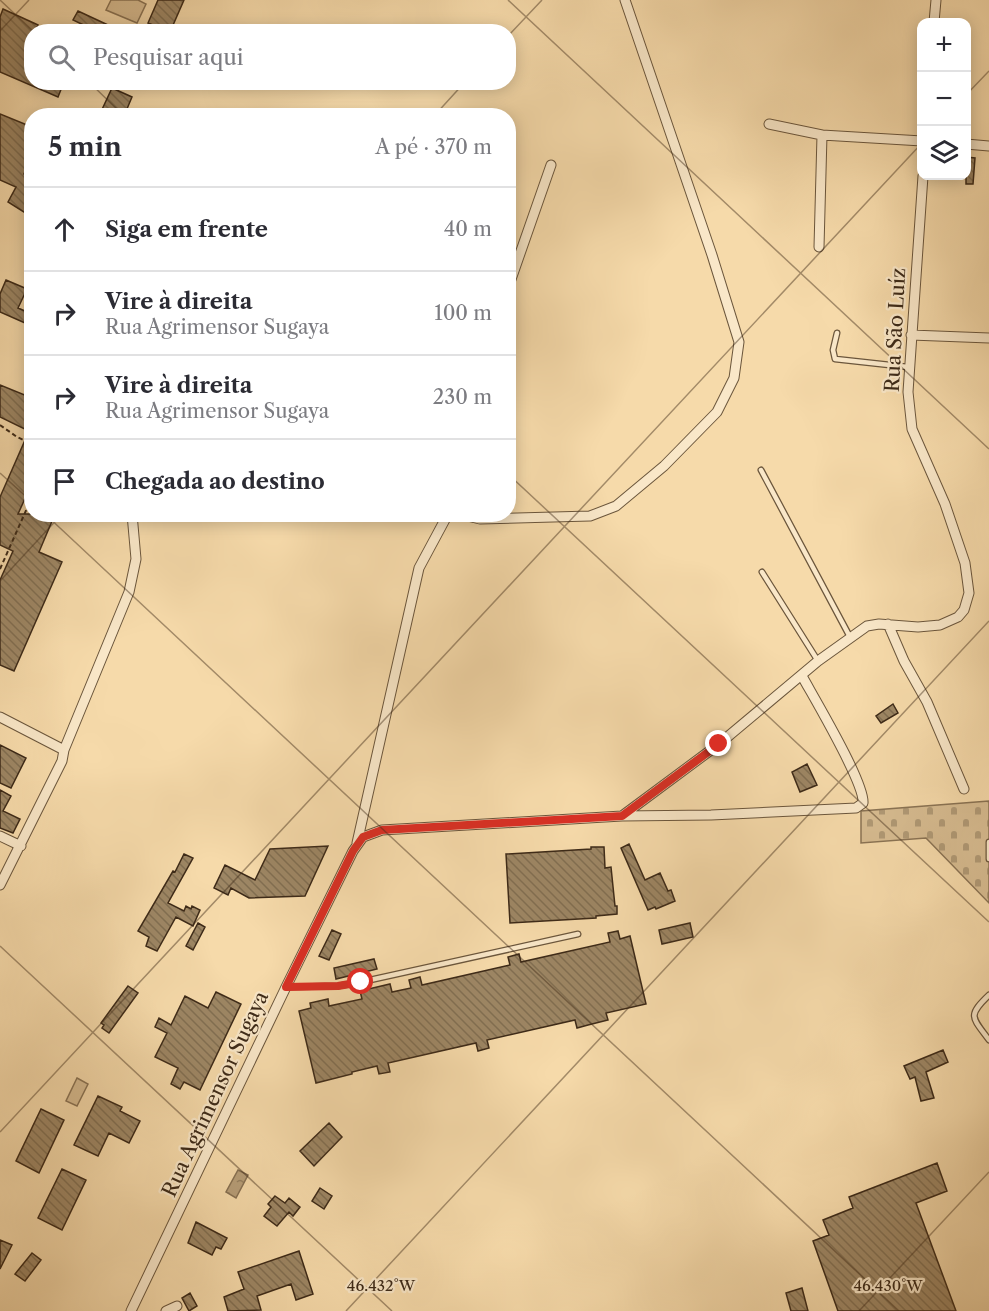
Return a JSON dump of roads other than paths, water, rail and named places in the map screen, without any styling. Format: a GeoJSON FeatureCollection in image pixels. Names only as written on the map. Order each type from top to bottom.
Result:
{"type":"FeatureCollection","features":[{"type":"Feature","properties":{"kind":"street"},"geometry":{"type":"LineString","coordinates":[[516,518],[590,516],[616,506],[664,466],[717,412],[734,378],[739,342],[712,255],[625,0]]}},
{"type":"Feature","properties":{"kind":"street"},"geometry":{"type":"LineString","coordinates":[[934,18],[936,0]]}},
{"type":"Feature","properties":{"kind":"street"},"geometry":{"type":"LineString","coordinates":[[769,124],[822,135],[917,141]]}},
{"type":"Feature","properties":{"kind":"street"},"geometry":{"type":"LineString","coordinates":[[819,247],[822,135]]}},
{"type":"Feature","properties":{"kind":"street"},"geometry":{"type":"LineString","coordinates":[[971,144],[989,146]]}},
{"type":"Feature","properties":{"kind":"street"},"geometry":{"type":"LineString","coordinates":[[516,265],[551,165]]}},
{"type":"Feature","properties":{"kind":"street","name":"Rua São Luíz"},"geometry":{"type":"LineString","coordinates":[[888,624],[918,627],[940,625],[961,615],[969,593],[965,563],[957,539],[912,429],[908,367],[923,180]]}},
{"type":"Feature","properties":{"kind":"street"},"geometry":{"type":"LineString","coordinates":[[911,335],[989,338]]}},
{"type":"Feature","properties":{"kind":"street"},"geometry":{"type":"LineString","coordinates":[[0,885],[62,761],[64,750],[129,592],[136,559],[133,522]]}},
{"type":"Feature","properties":{"kind":"street","name":"Rua Agrimensor Sugaya"},"geometry":{"type":"LineString","coordinates":[[131,1311],[286,987],[357,845],[419,568],[444,522]]}},
{"type":"Feature","properties":{"kind":"street"},"geometry":{"type":"LineString","coordinates":[[622,816],[719,744],[850,637],[867,626],[888,624],[904,661],[927,702],[964,789]]}},
{"type":"Feature","properties":{"kind":"street"},"geometry":{"type":"LineString","coordinates":[[357,845],[363,837],[382,830],[622,816],[842,810],[860,806],[863,796],[857,781],[802,676]]}},
{"type":"Feature","properties":{"kind":"street"},"geometry":{"type":"LineString","coordinates":[[0,717],[64,750]]}},
{"type":"Feature","properties":{"kind":"street"},"geometry":{"type":"LineString","coordinates":[[0,836],[21,846]]}},
{"type":"Feature","properties":{"kind":"street"},"geometry":{"type":"LineString","coordinates":[[165,1311],[177,1306]]}},
{"type":"Feature","properties":{"kind":"lane"},"geometry":{"type":"LineString","coordinates":[[837,333],[833,350],[835,359],[908,367]]}},
{"type":"Feature","properties":{"kind":"lane"},"geometry":{"type":"LineString","coordinates":[[761,470],[850,637]]}},
{"type":"Feature","properties":{"kind":"lane"},"geometry":{"type":"LineString","coordinates":[[762,572],[818,661]]}},
{"type":"Feature","properties":{"kind":"lane"},"geometry":{"type":"LineString","coordinates":[[989,842],[989,859]]}},
{"type":"Feature","properties":{"kind":"lane"},"geometry":{"type":"LineString","coordinates":[[286,987],[338,986],[361,982],[578,934]]}},
{"type":"Feature","properties":{"kind":"lane"},"geometry":{"type":"LineString","coordinates":[[989,995],[975,1008],[974,1015],[975,1022],[989,1040]]}},
{"type":"Feature","properties":{"kind":"water"},"geometry":{"type":"Polygon","coordinates":[[[238,1170],[248,1175],[236,1198],[226,1192],[238,1170]]]}}]}
